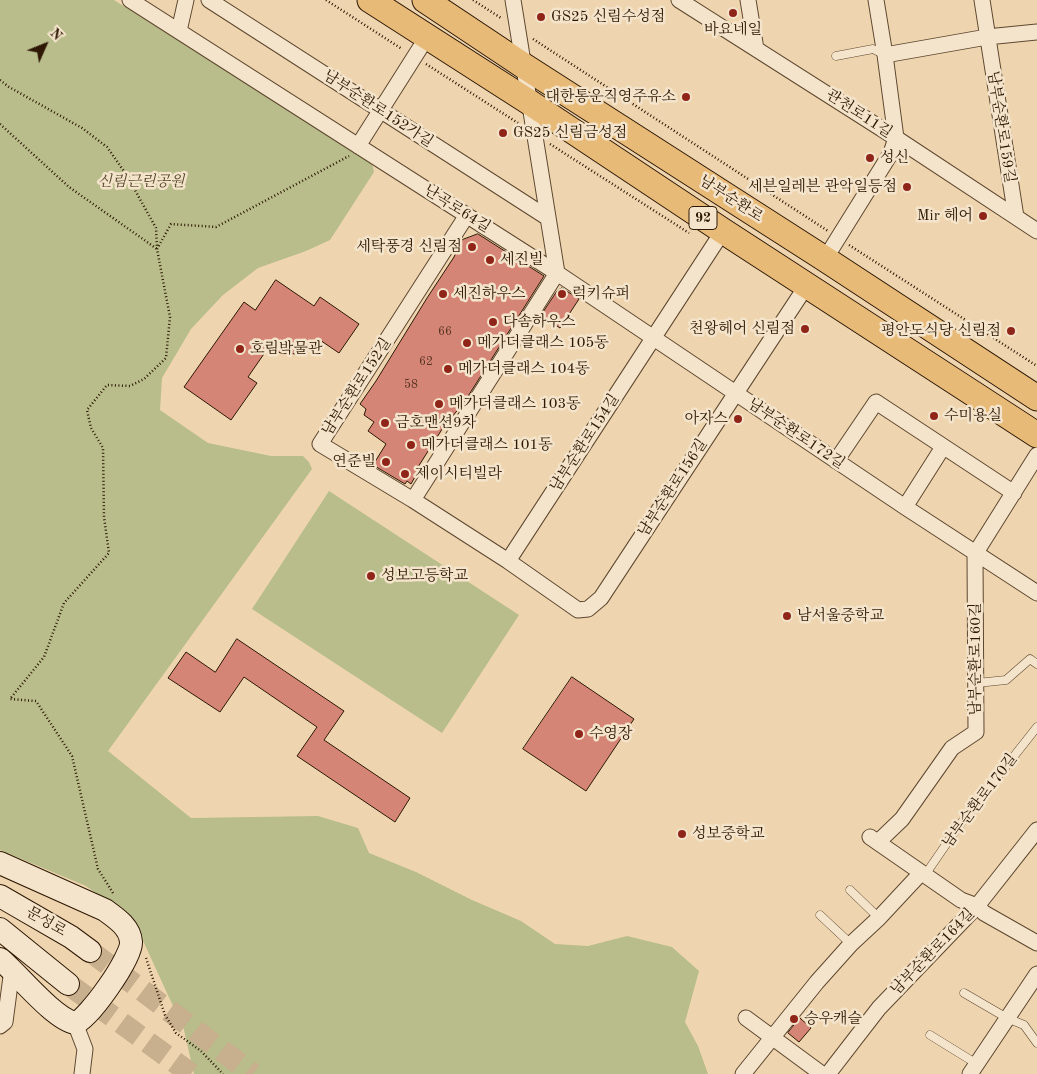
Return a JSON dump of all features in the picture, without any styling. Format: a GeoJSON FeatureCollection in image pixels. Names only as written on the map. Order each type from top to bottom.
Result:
{"type":"FeatureCollection","features":[{"type":"Feature","properties":{"kind":"main road","name":"남부순환로"},"geometry":{"type":"LineString","coordinates":[[370,0],[1037,435]]}},
{"type":"Feature","properties":{"kind":"main road","name":"남부순환로"},"geometry":{"type":"LineString","coordinates":[[425,0],[1037,398]]}},
{"type":"Feature","properties":{"kind":"main road"},"geometry":{"type":"LineString","coordinates":[[0,863],[105,910],[117,918],[126,929],[131,943],[128,956],[94,1008],[83,1019],[75,1023],[58,1015],[6,964]]}},
{"type":"Feature","properties":{"kind":"main road","name":"문성로"},"geometry":{"type":"LineString","coordinates":[[0,896],[71,937],[90,951]]}},
{"type":"Feature","properties":{"kind":"main road","name":"문성로"},"geometry":{"type":"LineString","coordinates":[[0,929],[68,984]]}},
{"type":"Feature","properties":{"kind":"street","name":"난곡로64길"},"geometry":{"type":"LineString","coordinates":[[130,0],[557,273]]}},
{"type":"Feature","properties":{"kind":"street"},"geometry":{"type":"LineString","coordinates":[[179,31],[186,0]]}},
{"type":"Feature","properties":{"kind":"street","name":"남부순환로152가길"},"geometry":{"type":"LineString","coordinates":[[208,0],[548,218]]}},
{"type":"Feature","properties":{"kind":"street"},"geometry":{"type":"LineString","coordinates":[[508,561],[413,500],[557,273],[513,0]]}},
{"type":"Feature","properties":{"kind":"street","name":"관천로11길"},"geometry":{"type":"LineString","coordinates":[[679,0],[896,138],[1037,231]]}},
{"type":"Feature","properties":{"kind":"street"},"geometry":{"type":"LineString","coordinates":[[748,0],[756,49]]}},
{"type":"Feature","properties":{"kind":"street"},"geometry":{"type":"LineString","coordinates":[[825,259],[891,153],[896,138],[886,55],[876,0]]}},
{"type":"Feature","properties":{"kind":"street","name":"남부순환로159길"},"geometry":{"type":"LineString","coordinates":[[982,0],[1016,217]]}},
{"type":"Feature","properties":{"kind":"street"},"geometry":{"type":"LineString","coordinates":[[886,55],[987,37],[1037,32]]}},
{"type":"Feature","properties":{"kind":"street"},"geometry":{"type":"LineString","coordinates":[[360,148],[380,111],[427,37]]}},
{"type":"Feature","properties":{"kind":"street","name":"남부순환로152길"},"geometry":{"type":"LineString","coordinates":[[413,500],[320,444],[467,216]]}},
{"type":"Feature","properties":{"kind":"street","name":"남부순환로154길"},"geometry":{"type":"LineString","coordinates":[[508,561],[723,231]]}},
{"type":"Feature","properties":{"kind":"street","name":"남부순환로172길"},"geometry":{"type":"LineString","coordinates":[[557,273],[905,508],[1037,593]]}},
{"type":"Feature","properties":{"kind":"street","name":"남부순환로156길"},"geometry":{"type":"LineString","coordinates":[[508,561],[578,610],[588,609],[601,598],[807,285]]}},
{"type":"Feature","properties":{"kind":"street"},"geometry":{"type":"LineString","coordinates":[[836,461],[876,402],[1014,493]]}},
{"type":"Feature","properties":{"kind":"street"},"geometry":{"type":"LineString","coordinates":[[905,508],[943,447]]}},
{"type":"Feature","properties":{"kind":"street"},"geometry":{"type":"LineString","coordinates":[[975,554],[1037,455]]}},
{"type":"Feature","properties":{"kind":"street","name":"남부순환로160길"},"geometry":{"type":"LineString","coordinates":[[923,874],[873,839],[902,819],[952,748],[976,732],[975,554]]}},
{"type":"Feature","properties":{"kind":"street","name":"남부순환로164길"},"geometry":{"type":"LineString","coordinates":[[828,1074],[880,1008],[977,906],[1037,830]]}},
{"type":"Feature","properties":{"kind":"street"},"geometry":{"type":"LineString","coordinates":[[923,874],[960,900],[977,906],[984,913],[1037,942]]}},
{"type":"Feature","properties":{"kind":"street","name":"남부순환로170길"},"geometry":{"type":"LineString","coordinates":[[743,1074],[771,1037],[851,944],[923,874]]}},
{"type":"Feature","properties":{"kind":"street"},"geometry":{"type":"LineString","coordinates":[[0,1026],[5,1022],[6,964]]}},
{"type":"Feature","properties":{"kind":"street"},"geometry":{"type":"LineString","coordinates":[[974,1069],[1037,974]]}},
{"type":"Feature","properties":{"kind":"street"},"geometry":{"type":"LineString","coordinates":[[746,1018],[822,1074]]}},
{"type":"Feature","properties":{"kind":"street"},"geometry":{"type":"LineString","coordinates":[[75,1023],[85,1049],[82,1074]]}},
{"type":"Feature","properties":{"kind":"lane"},"geometry":{"type":"LineString","coordinates":[[836,56],[873,50],[886,55]]}},
{"type":"Feature","properties":{"kind":"lane"},"geometry":{"type":"LineString","coordinates":[[977,683],[1006,680],[1030,659],[1037,664]]}},
{"type":"Feature","properties":{"kind":"lane","name":"남부순환로170길"},"geometry":{"type":"LineString","coordinates":[[923,874],[1037,727]]}},
{"type":"Feature","properties":{"kind":"lane"},"geometry":{"type":"LineString","coordinates":[[850,890],[879,918]]}},
{"type":"Feature","properties":{"kind":"lane"},"geometry":{"type":"LineString","coordinates":[[820,915],[851,944]]}},
{"type":"Feature","properties":{"kind":"lane"},"geometry":{"type":"LineString","coordinates":[[964,993],[1024,1026],[1037,1043]]}},
{"type":"Feature","properties":{"kind":"lane"},"geometry":{"type":"LineString","coordinates":[[930,1035],[974,1069]]}},
{"type":"Feature","properties":{"kind":"path"},"geometry":{"type":"LineString","coordinates":[[473,0],[1037,366]]}},
{"type":"Feature","properties":{"kind":"path"},"geometry":{"type":"LineString","coordinates":[[0,80],[82,128],[107,147],[126,174],[156,228],[157,249],[170,317],[166,358],[144,379],[130,386],[108,385],[87,410],[91,428],[103,448],[104,517],[109,553],[64,603],[44,657],[10,699],[36,701],[72,756],[98,869],[118,901]]}},
{"type":"Feature","properties":{"kind":"path"},"geometry":{"type":"LineString","coordinates":[[0,124],[69,187],[157,249]]}},
{"type":"Feature","properties":{"kind":"path"},"geometry":{"type":"LineString","coordinates":[[157,249],[171,224],[216,227],[360,148]]}},
{"type":"Feature","properties":{"kind":"path"},"geometry":{"type":"LineString","coordinates":[[143,951],[164,1015],[176,1033],[201,1051],[222,1074]]}},
{"type":"Feature","properties":{"kind":"green space","name":"신림근린공원"},"geometry":{"type":"Polygon","coordinates":[[[0,0],[114,0],[372,163],[374,172],[330,240],[306,251],[258,268],[223,295],[191,329],[162,378],[160,410],[208,443],[271,456],[303,456],[309,462],[312,469],[108,751],[191,818],[318,816],[358,828],[369,853],[416,872],[472,900],[521,921],[555,944],[588,946],[627,936],[672,947],[699,971],[685,1022],[698,1046],[708,1074],[194,1074],[184,1030],[133,919],[86,886],[0,850],[0,0]]]}},
{"type":"Feature","properties":{"kind":"green space"},"geometry":{"type":"Polygon","coordinates":[[[329,491],[519,615],[442,733],[252,609],[329,491]]]}},
{"type":"Feature","properties":{"kind":"building"},"geometry":{"type":"Polygon","coordinates":[[[478,234],[544,276],[465,401],[446,423],[418,467],[420,468],[411,484],[407,481],[405,484],[373,465],[386,444],[368,431],[374,422],[364,415],[366,409],[360,404],[454,257],[462,240],[478,234]]]}},
{"type":"Feature","properties":{"kind":"building","name":"호림박물관"},"geometry":{"type":"Polygon","coordinates":[[[276,280],[314,306],[320,297],[359,324],[339,353],[317,338],[305,351],[297,354],[281,353],[268,348],[248,377],[257,383],[231,420],[184,387],[244,302],[255,310],[276,280]]]}},
{"type":"Feature","properties":{"kind":"building"},"geometry":{"type":"Polygon","coordinates":[[[562,288],[579,299],[560,328],[541,315],[557,291],[562,288]]]}},
{"type":"Feature","properties":{"kind":"building"},"geometry":{"type":"Polygon","coordinates":[[[237,639],[344,711],[324,740],[410,798],[395,822],[297,756],[317,727],[244,677],[220,712],[168,678],[186,652],[215,672],[237,639]]]}},
{"type":"Feature","properties":{"kind":"building","name":"수영장"},"geometry":{"type":"Polygon","coordinates":[[[572,677],[634,719],[586,791],[523,749],[572,677]]]}},
{"type":"Feature","properties":{"kind":"building"},"geometry":{"type":"Polygon","coordinates":[[[800,1018],[811,1028],[799,1042],[788,1033],[800,1018]]]}},
{"type":"Feature","properties":{"kind":"tunnel"},"geometry":{"type":"LineString","coordinates":[[90,951],[253,1074]]}},
{"type":"Feature","properties":{"kind":"tunnel"},"geometry":{"type":"LineString","coordinates":[[68,984],[191,1074]]}},
{"type":"Feature","properties":{"kind":"place","name":"바요네일"},"geometry":{"type":"Point","coordinates":[733,13]}},
{"type":"Feature","properties":{"kind":"place","name":"GS25 신림수성점"},"geometry":{"type":"Point","coordinates":[541,17]}},
{"type":"Feature","properties":{"kind":"place","name":"대한통운직영주유소"},"geometry":{"type":"Point","coordinates":[686,97]}},
{"type":"Feature","properties":{"kind":"place","name":"GS25 신림금성점"},"geometry":{"type":"Point","coordinates":[503,133]}},
{"type":"Feature","properties":{"kind":"place","name":"성신"},"geometry":{"type":"Point","coordinates":[870,158]}},
{"type":"Feature","properties":{"kind":"place","name":"세븐일레븐 관악일등점"},"geometry":{"type":"Point","coordinates":[907,187]}},
{"type":"Feature","properties":{"kind":"place","name":"Mir 헤어"},"geometry":{"type":"Point","coordinates":[983,216]}},
{"type":"Feature","properties":{"kind":"place","name":"세탁풍경 신림점"},"geometry":{"type":"Point","coordinates":[472,247]}},
{"type":"Feature","properties":{"kind":"place","name":"세진빌"},"geometry":{"type":"Point","coordinates":[490,260]}},
{"type":"Feature","properties":{"kind":"place","name":"세진하우스"},"geometry":{"type":"Point","coordinates":[443,294]}},
{"type":"Feature","properties":{"kind":"place","name":"럭키슈퍼"},"geometry":{"type":"Point","coordinates":[562,294]}},
{"type":"Feature","properties":{"kind":"place","name":"다솜하우스"},"geometry":{"type":"Point","coordinates":[493,322]}},
{"type":"Feature","properties":{"kind":"place","name":"천왕헤어 신림점"},"geometry":{"type":"Point","coordinates":[805,329]}},
{"type":"Feature","properties":{"kind":"place","name":"평안도식당 신림점"},"geometry":{"type":"Point","coordinates":[1011,331]}},
{"type":"Feature","properties":{"kind":"place","name":"메가더클래스 105동"},"geometry":{"type":"Point","coordinates":[467,343]}},
{"type":"Feature","properties":{"kind":"place","name":"호림박물관"},"geometry":{"type":"Point","coordinates":[240,349]}},
{"type":"Feature","properties":{"kind":"place","name":"메가더클래스 104동"},"geometry":{"type":"Point","coordinates":[448,369]}},
{"type":"Feature","properties":{"kind":"place","name":"메가더클래스 103동"},"geometry":{"type":"Point","coordinates":[439,404]}},
{"type":"Feature","properties":{"kind":"place","name":"수미용실"},"geometry":{"type":"Point","coordinates":[934,416]}},
{"type":"Feature","properties":{"kind":"place","name":"아자스"},"geometry":{"type":"Point","coordinates":[738,419]}},
{"type":"Feature","properties":{"kind":"place","name":"금호맨션9차"},"geometry":{"type":"Point","coordinates":[385,423]}},
{"type":"Feature","properties":{"kind":"place","name":"메가더클래스 101동"},"geometry":{"type":"Point","coordinates":[411,445]}},
{"type":"Feature","properties":{"kind":"place","name":"연준빌"},"geometry":{"type":"Point","coordinates":[386,462]}},
{"type":"Feature","properties":{"kind":"place","name":"제이시티빌라"},"geometry":{"type":"Point","coordinates":[405,474]}},
{"type":"Feature","properties":{"kind":"place","name":"성보고등학교"},"geometry":{"type":"Point","coordinates":[371,576]}},
{"type":"Feature","properties":{"kind":"place","name":"남서울중학교"},"geometry":{"type":"Point","coordinates":[787,616]}},
{"type":"Feature","properties":{"kind":"place","name":"수영장"},"geometry":{"type":"Point","coordinates":[579,734]}},
{"type":"Feature","properties":{"kind":"place","name":"성보중학교"},"geometry":{"type":"Point","coordinates":[682,834]}},
{"type":"Feature","properties":{"kind":"place","name":"승우캐슬"},"geometry":{"type":"Point","coordinates":[794,1019]}}]}
